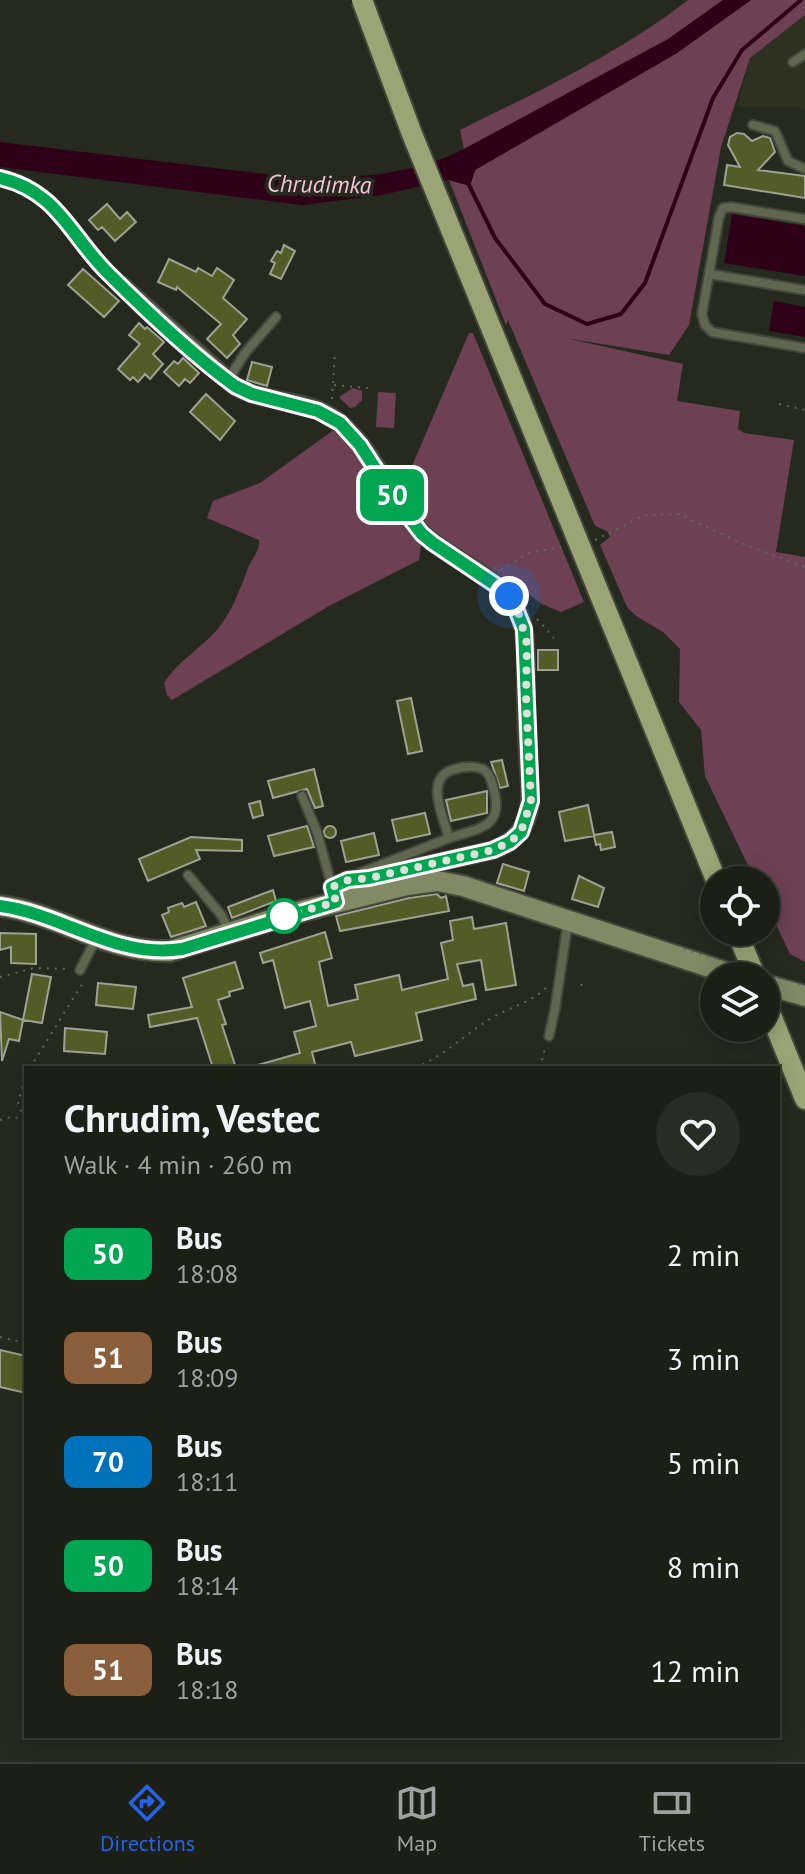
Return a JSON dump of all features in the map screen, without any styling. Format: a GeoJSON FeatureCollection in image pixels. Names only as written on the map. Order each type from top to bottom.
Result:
{"type":"FeatureCollection","features":[{"type":"Feature","properties":{"kind":"main road"},"geometry":{"type":"LineString","coordinates":[[362,0],[412,134],[710,866]]}},
{"type":"Feature","properties":{"kind":"main road"},"geometry":{"type":"LineString","coordinates":[[780,1037],[805,1099]]}},
{"type":"Feature","properties":{"kind":"street"},"geometry":{"type":"LineString","coordinates":[[121,285],[228,381],[252,394],[331,416],[360,445],[397,502],[427,538],[503,590],[514,604],[522,623],[527,644],[531,801],[525,825],[517,837],[493,850],[369,878],[352,879],[334,894]]}},
{"type":"Feature","properties":{"kind":"street"},"geometry":{"type":"LineString","coordinates":[[0,906],[29,912],[131,949],[158,951],[182,949],[334,894],[437,881],[463,886],[703,962]]}},
{"type":"Feature","properties":{"kind":"street"},"geometry":{"type":"LineString","coordinates":[[780,989],[805,996]]}},
{"type":"Feature","properties":{"kind":"lane"},"geometry":{"type":"LineString","coordinates":[[793,62],[805,54]]}},
{"type":"Feature","properties":{"kind":"lane"},"geometry":{"type":"LineString","coordinates":[[753,125],[775,131],[788,161],[805,169]]}},
{"type":"Feature","properties":{"kind":"lane"},"geometry":{"type":"LineString","coordinates":[[0,178],[39,193],[60,214],[91,255],[121,285]]}},
{"type":"Feature","properties":{"kind":"lane"},"geometry":{"type":"LineString","coordinates":[[805,219],[723,208],[702,314],[708,329],[718,333],[805,348]]}},
{"type":"Feature","properties":{"kind":"lane"},"geometry":{"type":"LineString","coordinates":[[709,274],[805,290]]}},
{"type":"Feature","properties":{"kind":"lane"},"geometry":{"type":"LineString","coordinates":[[228,381],[250,346],[276,317]]}},
{"type":"Feature","properties":{"kind":"lane"},"geometry":{"type":"LineString","coordinates":[[352,879],[361,871],[488,824],[496,814],[497,801],[492,781],[483,769],[464,767],[447,772],[439,780],[437,792],[449,838]]}},
{"type":"Feature","properties":{"kind":"lane"},"geometry":{"type":"LineString","coordinates":[[302,796],[321,844],[334,894]]}},
{"type":"Feature","properties":{"kind":"lane"},"geometry":{"type":"LineString","coordinates":[[188,875],[222,916],[230,933]]}},
{"type":"Feature","properties":{"kind":"lane"},"geometry":{"type":"LineString","coordinates":[[549,1036],[568,920]]}},
{"type":"Feature","properties":{"kind":"lane"},"geometry":{"type":"LineString","coordinates":[[80,970],[97,937]]}},
{"type":"Feature","properties":{"kind":"path"},"geometry":{"type":"LineString","coordinates":[[331,416],[335,352]]}},
{"type":"Feature","properties":{"kind":"path"},"geometry":{"type":"LineString","coordinates":[[333,385],[367,388],[367,394]]}},
{"type":"Feature","properties":{"kind":"path"},"geometry":{"type":"LineString","coordinates":[[779,404],[805,410]]}},
{"type":"Feature","properties":{"kind":"path"},"geometry":{"type":"LineString","coordinates":[[586,542],[600,539],[645,515],[679,514],[741,543],[805,567]]}},
{"type":"Feature","properties":{"kind":"path"},"geometry":{"type":"LineString","coordinates":[[488,579],[529,553],[572,545]]}},
{"type":"Feature","properties":{"kind":"path"},"geometry":{"type":"LineString","coordinates":[[686,955],[805,986]]}},
{"type":"Feature","properties":{"kind":"path"},"geometry":{"type":"LineString","coordinates":[[0,977],[34,968],[80,970],[84,974],[80,991],[31,1066]]}},
{"type":"Feature","properties":{"kind":"path"},"geometry":{"type":"LineString","coordinates":[[419,1066],[436,1058],[493,1017],[536,997],[561,968]]}},
{"type":"Feature","properties":{"kind":"path"},"geometry":{"type":"LineString","coordinates":[[541,1066],[549,1036]]}},
{"type":"Feature","properties":{"kind":"path"},"geometry":{"type":"LineString","coordinates":[[24,1082],[18,1102],[24,1117]]}},
{"type":"Feature","properties":{"kind":"path"},"geometry":{"type":"LineString","coordinates":[[0,1120],[11,1117],[24,1119]]}},
{"type":"Feature","properties":{"kind":"path"},"geometry":{"type":"LineString","coordinates":[[0,1337],[24,1343]]}},
{"type":"Feature","properties":{"kind":"shaded area"},"geometry":{"type":"Polygon","coordinates":[[[688,0],[723,0],[669,39],[464,149],[460,130],[606,55],[688,0]]]}},
{"type":"Feature","properties":{"kind":"shaded area"},"geometry":{"type":"Polygon","coordinates":[[[751,0],[805,0],[805,15],[750,58],[721,147],[689,325],[669,355],[565,338],[683,364],[677,401],[740,411],[738,429],[744,433],[794,440],[776,552],[805,557],[805,962],[790,954],[780,933],[780,866],[748,866],[705,776],[701,730],[679,702],[680,649],[663,632],[627,607],[600,545],[610,537],[607,531],[595,526],[508,320],[506,325],[449,180],[470,186],[475,170],[677,53],[751,0]]]}},
{"type":"Feature","properties":{"kind":"shaded area"},"geometry":{"type":"Polygon","coordinates":[[[805,15],[805,110],[796,107],[737,107],[750,58],[805,15]]]}},
{"type":"Feature","properties":{"kind":"shaded area"},"geometry":{"type":"Polygon","coordinates":[[[469,333],[473,333],[584,602],[561,612],[542,604],[524,591],[502,583],[438,539],[400,494],[469,333]]]}},
{"type":"Feature","properties":{"kind":"shaded area"},"geometry":{"type":"Polygon","coordinates":[[[353,388],[362,391],[362,400],[350,408],[339,397],[353,388]]]}},
{"type":"Feature","properties":{"kind":"shaded area"},"geometry":{"type":"Polygon","coordinates":[[[378,392],[396,393],[394,428],[376,427],[378,392]]]}},
{"type":"Feature","properties":{"kind":"shaded area"},"geometry":{"type":"Polygon","coordinates":[[[335,429],[418,538],[421,545],[419,560],[329,606],[172,700],[164,683],[222,623],[258,548],[259,540],[207,518],[213,501],[260,483],[335,429]]]}},
{"type":"Feature","properties":{"kind":"water","name":"Chrudimka"},"geometry":{"type":"Polygon","coordinates":[[[723,0],[751,0],[677,53],[475,170],[470,186],[449,180],[382,195],[302,205],[0,167],[0,142],[289,176],[361,176],[431,163],[464,149],[668,39],[723,0]]]}},
{"type":"Feature","properties":{"kind":"water"},"geometry":{"type":"Polygon","coordinates":[[[732,214],[805,226],[805,276],[724,263],[732,214]]]}},
{"type":"Feature","properties":{"kind":"water"},"geometry":{"type":"Polygon","coordinates":[[[774,301],[805,307],[805,337],[769,331],[774,301]]]}},
{"type":"Feature","properties":{"kind":"building"},"geometry":{"type":"Polygon","coordinates":[[[737,133],[744,134],[752,141],[763,136],[770,138],[775,152],[758,170],[805,176],[805,198],[724,185],[727,165],[740,167],[728,145],[730,137],[737,133]]]}},
{"type":"Feature","properties":{"kind":"building"},"geometry":{"type":"Polygon","coordinates":[[[107,204],[120,219],[127,212],[136,222],[115,241],[102,227],[98,230],[89,220],[107,204]]]}},
{"type":"Feature","properties":{"kind":"building"},"geometry":{"type":"Polygon","coordinates":[[[284,245],[295,251],[281,279],[270,274],[275,263],[271,261],[277,251],[281,253],[284,245]]]}},
{"type":"Feature","properties":{"kind":"building"},"geometry":{"type":"Polygon","coordinates":[[[169,259],[212,276],[217,268],[234,280],[223,298],[247,319],[233,335],[240,344],[227,358],[207,339],[221,324],[177,287],[176,290],[158,282],[169,259]]]}},
{"type":"Feature","properties":{"kind":"building"},"geometry":{"type":"Polygon","coordinates":[[[83,269],[119,301],[104,317],[68,285],[83,269]]]}},
{"type":"Feature","properties":{"kind":"building"},"geometry":{"type":"Polygon","coordinates":[[[139,323],[164,342],[153,354],[163,364],[150,379],[145,374],[138,382],[133,377],[130,380],[118,369],[140,344],[129,335],[139,323]]]}},
{"type":"Feature","properties":{"kind":"building"},"geometry":{"type":"Polygon","coordinates":[[[183,358],[199,373],[190,383],[185,379],[179,386],[164,372],[174,361],[178,364],[183,358]]]}},
{"type":"Feature","properties":{"kind":"building"},"geometry":{"type":"Polygon","coordinates":[[[252,362],[272,367],[267,386],[247,380],[252,362]]]}},
{"type":"Feature","properties":{"kind":"building"},"geometry":{"type":"Polygon","coordinates":[[[206,394],[235,421],[220,440],[190,412],[206,394]]]}},
{"type":"Feature","properties":{"kind":"building"},"geometry":{"type":"Polygon","coordinates":[[[538,650],[558,650],[558,670],[538,670],[538,650]]]}},
{"type":"Feature","properties":{"kind":"building"},"geometry":{"type":"Polygon","coordinates":[[[411,698],[422,751],[408,754],[397,701],[411,698]]]}},
{"type":"Feature","properties":{"kind":"building"},"geometry":{"type":"Polygon","coordinates":[[[502,760],[508,786],[500,788],[491,762],[502,760]]]}},
{"type":"Feature","properties":{"kind":"building"},"geometry":{"type":"Polygon","coordinates":[[[314,769],[323,806],[315,808],[307,789],[273,798],[268,781],[314,769]]]}},
{"type":"Feature","properties":{"kind":"building"},"geometry":{"type":"Polygon","coordinates":[[[487,791],[487,813],[451,821],[446,800],[487,791]]]}},
{"type":"Feature","properties":{"kind":"building"},"geometry":{"type":"Polygon","coordinates":[[[260,801],[263,815],[253,818],[249,804],[260,801]]]}},
{"type":"Feature","properties":{"kind":"building"},"geometry":{"type":"Polygon","coordinates":[[[588,805],[594,835],[612,832],[615,847],[601,850],[594,836],[565,841],[559,812],[588,805]]]}},
{"type":"Feature","properties":{"kind":"building"},"geometry":{"type":"Polygon","coordinates":[[[425,813],[430,834],[397,841],[392,820],[425,813]]]}},
{"type":"Feature","properties":{"kind":"building"},"geometry":{"type":"Polygon","coordinates":[[[307,826],[314,847],[274,856],[268,836],[307,826]]]}},
{"type":"Feature","properties":{"kind":"building"},"geometry":{"type":"Polygon","coordinates":[[[325,827],[335,827],[335,837],[325,837],[325,827]]]}},
{"type":"Feature","properties":{"kind":"building"},"geometry":{"type":"Polygon","coordinates":[[[374,833],[379,855],[346,862],[341,841],[374,833]]]}},
{"type":"Feature","properties":{"kind":"building"},"geometry":{"type":"Polygon","coordinates":[[[191,837],[242,840],[242,851],[196,850],[200,859],[148,881],[139,859],[191,837]]]}},
{"type":"Feature","properties":{"kind":"building"},"geometry":{"type":"Polygon","coordinates":[[[503,864],[529,872],[524,891],[497,883],[503,864]]]}},
{"type":"Feature","properties":{"kind":"building"},"geometry":{"type":"Polygon","coordinates":[[[579,876],[604,888],[598,907],[572,899],[579,876]]]}},
{"type":"Feature","properties":{"kind":"building"},"geometry":{"type":"Polygon","coordinates":[[[273,890],[276,901],[232,918],[228,907],[273,890]]]}},
{"type":"Feature","properties":{"kind":"building"},"geometry":{"type":"Polygon","coordinates":[[[437,894],[441,898],[446,896],[449,911],[340,931],[336,916],[437,894]]]}},
{"type":"Feature","properties":{"kind":"building"},"geometry":{"type":"Polygon","coordinates":[[[196,902],[206,926],[171,937],[162,915],[169,912],[168,908],[196,902]]]}},
{"type":"Feature","properties":{"kind":"building"},"geometry":{"type":"Polygon","coordinates":[[[472,917],[474,929],[506,923],[516,985],[486,990],[481,960],[457,964],[463,986],[473,984],[476,999],[416,1013],[422,1040],[355,1056],[351,1042],[312,1052],[316,1066],[258,1066],[300,1053],[294,1032],[316,1026],[310,1001],[285,1008],[273,960],[263,963],[260,953],[325,932],[332,958],[319,962],[328,1006],[358,999],[355,985],[399,975],[402,990],[448,979],[441,943],[453,940],[450,921],[472,917]]]}},
{"type":"Feature","properties":{"kind":"building"},"geometry":{"type":"Polygon","coordinates":[[[0,933],[36,934],[36,964],[11,963],[11,947],[0,950],[0,933]]]}},
{"type":"Feature","properties":{"kind":"building"},"geometry":{"type":"Polygon","coordinates":[[[235,962],[243,988],[229,992],[230,996],[218,1000],[226,1024],[222,1025],[235,1066],[212,1066],[197,1018],[150,1027],[148,1015],[192,1007],[183,978],[235,962]]]}},
{"type":"Feature","properties":{"kind":"building"},"geometry":{"type":"Polygon","coordinates":[[[32,974],[51,977],[42,1023],[23,1020],[32,974]]]}},
{"type":"Feature","properties":{"kind":"building"},"geometry":{"type":"Polygon","coordinates":[[[98,983],[136,987],[133,1009],[96,1005],[98,983]]]}},
{"type":"Feature","properties":{"kind":"building"},"geometry":{"type":"Polygon","coordinates":[[[0,1012],[23,1020],[19,1041],[9,1039],[2,1061],[0,1012]]]}},
{"type":"Feature","properties":{"kind":"building"},"geometry":{"type":"Polygon","coordinates":[[[65,1028],[107,1032],[105,1054],[64,1051],[65,1028]]]}},
{"type":"Feature","properties":{"kind":"building"},"geometry":{"type":"Polygon","coordinates":[[[0,1350],[24,1356],[24,1393],[0,1387],[0,1350]]]}},
{"type":"Feature","properties":{"kind":"waterway"},"geometry":{"type":"LineString","coordinates":[[469,185],[495,238],[545,304],[587,324],[621,314],[645,283],[713,98],[742,50],[801,0]]}},
{"type":"Feature","properties":{"kind":"bus line","name":"50"},"geometry":{"type":"LineString","coordinates":[[0,178],[39,193],[70,225],[105,271],[235,386],[252,394],[331,416],[360,445],[397,502],[427,538],[509,596],[519,614],[527,644],[531,801],[521,832],[499,848],[348,880],[332,887],[336,902],[182,949],[131,949],[48,918],[0,906]]}},
{"type":"Feature","properties":{"kind":"route"},"geometry":{"type":"LineString","coordinates":[[284,916],[336,902],[332,887],[348,880],[475,855],[506,845],[521,832],[531,801],[527,644],[519,614],[509,596]]}}]}
